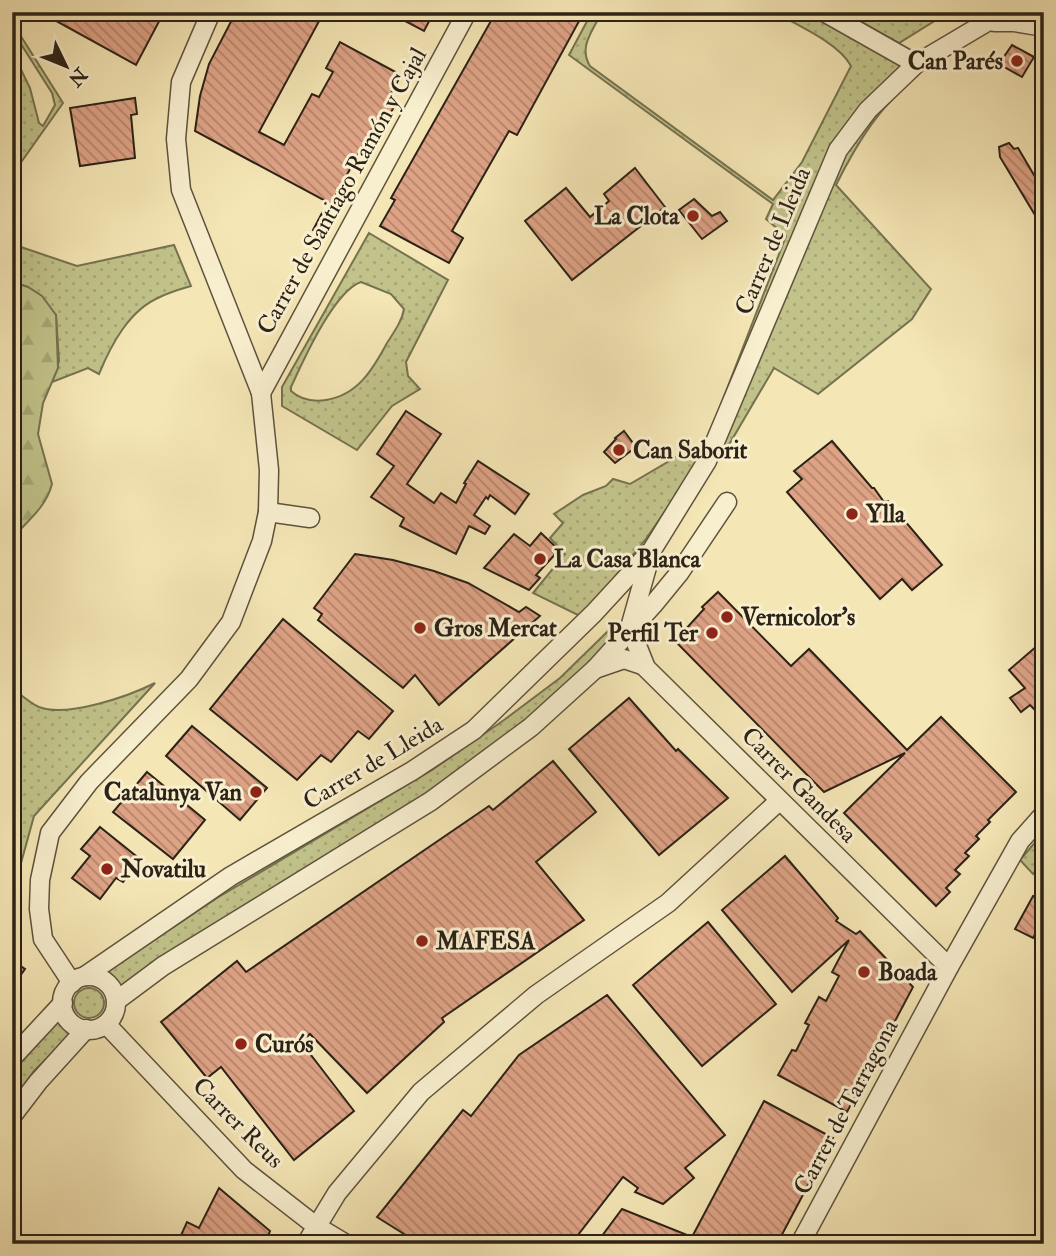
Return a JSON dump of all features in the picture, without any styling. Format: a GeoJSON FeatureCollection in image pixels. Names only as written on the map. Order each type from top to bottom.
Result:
{"type":"FeatureCollection","features":[{"type":"Feature","properties":{"kind":"street"},"geometry":{"type":"LineString","coordinates":[[78,980],[43,939],[39,909],[40,880],[50,834],[89,782],[189,680],[231,622],[262,541],[268,512],[270,470],[261,393],[181,190],[176,139],[181,82],[211,12]]}},
{"type":"Feature","properties":{"kind":"street","name":"Carrer de Santiago Ramón y Cajal"},"geometry":{"type":"LineString","coordinates":[[261,393],[467,12]]}},
{"type":"Feature","properties":{"kind":"street"},"geometry":{"type":"LineString","coordinates":[[824,12],[916,64]]}},
{"type":"Feature","properties":{"kind":"street","name":"Carrer de Lleida"},"geometry":{"type":"LineString","coordinates":[[78,980],[231,876],[412,771],[474,730],[594,613],[652,550],[708,461],[838,150],[868,110],[916,64],[991,17],[1009,12]]}},
{"type":"Feature","properties":{"kind":"street"},"geometry":{"type":"LineString","coordinates":[[991,17],[1044,27]]}},
{"type":"Feature","properties":{"kind":"street","name":"Carrer de Lleida"},"geometry":{"type":"LineString","coordinates":[[116,1001],[163,966],[431,801],[531,727],[595,669],[680,572],[727,502]]}},
{"type":"Feature","properties":{"kind":"street"},"geometry":{"type":"LineString","coordinates":[[268,512],[310,518]]}},
{"type":"Feature","properties":{"kind":"street","name":"Carrer de Lleida"},"geometry":{"type":"LineString","coordinates":[[630,628],[652,550]]}},
{"type":"Feature","properties":{"kind":"street","name":"Carrer Gandesa"},"geometry":{"type":"LineString","coordinates":[[630,628],[645,666],[949,967]]}},
{"type":"Feature","properties":{"kind":"street"},"geometry":{"type":"LineString","coordinates":[[595,669],[624,659],[645,666]]}},
{"type":"Feature","properties":{"kind":"street"},"geometry":{"type":"LineString","coordinates":[[306,1244],[337,1193],[421,1092],[534,997],[668,903],[779,801]]}},
{"type":"Feature","properties":{"kind":"street","name":"Carrer de Tarragona"},"geometry":{"type":"LineString","coordinates":[[800,1244],[1020,841],[1044,814]]}},
{"type":"Feature","properties":{"kind":"street"},"geometry":{"type":"LineString","coordinates":[[96,977],[106,982],[113,990],[116,1001],[113,1015],[106,1024],[95,1029],[76,1026],[65,1013],[63,1003],[64,993],[78,980],[96,977]]}},
{"type":"Feature","properties":{"kind":"street"},"geometry":{"type":"LineString","coordinates":[[12,1058],[63,1003]]}},
{"type":"Feature","properties":{"kind":"street","name":"Carrer Reus"},"geometry":{"type":"LineString","coordinates":[[106,1024],[244,1170],[316,1226],[346,1244]]}},
{"type":"Feature","properties":{"kind":"street"},"geometry":{"type":"LineString","coordinates":[[12,1116],[38,1082],[86,1029]]}},
{"type":"Feature","properties":{"kind":"green space"},"geometry":{"type":"Polygon","coordinates":[[[592,12],[602,12],[586,45],[590,66],[773,200],[802,162],[851,66],[827,42],[774,12],[811,12],[920,73],[893,98],[872,124],[836,185],[931,289],[912,319],[818,394],[774,368],[730,443],[698,463],[646,539],[582,617],[533,593],[565,554],[550,538],[563,523],[554,514],[583,495],[606,486],[613,479],[630,484],[690,449],[706,443],[786,236],[766,219],[773,204],[569,55],[592,12]]]}},
{"type":"Feature","properties":{"kind":"green space"},"geometry":{"type":"Polygon","coordinates":[[[844,12],[949,12],[899,43],[844,12]]]}},
{"type":"Feature","properties":{"kind":"green space"},"geometry":{"type":"Polygon","coordinates":[[[12,22],[63,103],[12,175],[12,51],[30,88],[39,123],[43,126],[55,105],[52,93],[12,30],[12,22]]]}},
{"type":"Feature","properties":{"kind":"green space"},"geometry":{"type":"Polygon","coordinates":[[[369,233],[448,280],[406,362],[408,376],[420,389],[392,406],[357,450],[282,406],[282,387],[369,233]],[[361,282],[351,288],[320,328],[296,375],[291,391],[307,400],[316,401],[337,397],[356,387],[376,362],[403,313],[404,309],[391,294],[361,282]]]}},
{"type":"Feature","properties":{"kind":"green space"},"geometry":{"type":"Polygon","coordinates":[[[12,236],[15,245],[77,266],[174,245],[191,286],[160,297],[139,310],[115,340],[99,374],[88,368],[52,382],[59,361],[56,315],[28,287],[12,282],[12,236]]]}},
{"type":"Feature","properties":{"kind":"green space"},"geometry":{"type":"Polygon","coordinates":[[[12,282],[28,287],[42,296],[56,315],[58,368],[43,403],[38,434],[52,484],[41,507],[12,538],[12,282]]]}},
{"type":"Feature","properties":{"kind":"green space"},"geometry":{"type":"Polygon","coordinates":[[[608,631],[612,641],[530,721],[461,773],[122,990],[111,976],[105,973],[217,898],[432,770],[560,678],[608,631]]]}},
{"type":"Feature","properties":{"kind":"green space"},"geometry":{"type":"Polygon","coordinates":[[[155,683],[34,816],[18,874],[19,903],[12,900],[12,688],[39,707],[65,710],[98,704],[155,683]]]}},
{"type":"Feature","properties":{"kind":"green space"},"geometry":{"type":"Polygon","coordinates":[[[1044,832],[1044,859],[1033,874],[1020,860],[1044,832]]]}},
{"type":"Feature","properties":{"kind":"green space"},"geometry":{"type":"Polygon","coordinates":[[[12,900],[19,903],[21,929],[12,923],[12,900]]]}},
{"type":"Feature","properties":{"kind":"green space"},"geometry":{"type":"Polygon","coordinates":[[[89,988],[100,992],[104,1003],[100,1014],[89,1018],[78,1014],[74,1003],[78,992],[89,988]]]}},
{"type":"Feature","properties":{"kind":"green space"},"geometry":{"type":"Polygon","coordinates":[[[57,1019],[71,1035],[34,1071],[12,1102],[12,1070],[57,1019]]]}},
{"type":"Feature","properties":{"kind":"building"},"geometry":{"type":"Polygon","coordinates":[[[40,12],[164,12],[136,65],[40,12]]]}},
{"type":"Feature","properties":{"kind":"building"},"geometry":{"type":"Polygon","coordinates":[[[236,12],[324,12],[259,132],[284,145],[312,94],[319,97],[333,72],[326,68],[340,42],[401,75],[387,101],[395,105],[381,131],[373,127],[331,204],[195,131],[200,96],[209,64],[236,12]]]}},
{"type":"Feature","properties":{"kind":"building"},"geometry":{"type":"Polygon","coordinates":[[[388,12],[434,12],[424,31],[388,12]]]}},
{"type":"Feature","properties":{"kind":"building"},"geometry":{"type":"Polygon","coordinates":[[[496,12],[584,12],[517,135],[509,131],[452,231],[463,238],[449,263],[380,226],[395,200],[391,198],[496,12]]]}},
{"type":"Feature","properties":{"kind":"building","name":"Can Parés"},"geometry":{"type":"Polygon","coordinates":[[[1012,45],[1034,57],[1022,77],[999,64],[1012,45]]]}},
{"type":"Feature","properties":{"kind":"building"},"geometry":{"type":"Polygon","coordinates":[[[135,98],[137,114],[131,115],[135,158],[80,166],[70,108],[135,98]]]}},
{"type":"Feature","properties":{"kind":"building"},"geometry":{"type":"Polygon","coordinates":[[[1009,143],[1014,149],[1018,148],[1044,192],[1044,230],[1000,157],[999,147],[1009,143]]]}},
{"type":"Feature","properties":{"kind":"building"},"geometry":{"type":"Polygon","coordinates":[[[635,168],[665,207],[572,280],[525,221],[566,188],[590,217],[609,201],[604,194],[635,168]]]}},
{"type":"Feature","properties":{"kind":"building","name":"La Clota"},"geometry":{"type":"Polygon","coordinates":[[[694,199],[712,216],[720,212],[727,221],[702,239],[679,210],[694,199]]]}},
{"type":"Feature","properties":{"kind":"building"},"geometry":{"type":"Polygon","coordinates":[[[323,211],[335,217],[325,236],[313,230],[323,211]]]}},
{"type":"Feature","properties":{"kind":"building"},"geometry":{"type":"Polygon","coordinates":[[[406,411],[441,434],[407,484],[434,503],[441,493],[456,503],[466,484],[464,483],[478,461],[529,494],[515,514],[490,495],[488,499],[486,497],[474,515],[490,526],[485,534],[469,526],[456,554],[400,526],[404,518],[371,497],[394,466],[377,454],[406,411]]]}},
{"type":"Feature","properties":{"kind":"building","name":"Can Saborit"},"geometry":{"type":"Polygon","coordinates":[[[624,431],[636,447],[615,463],[604,452],[624,431]]]}},
{"type":"Feature","properties":{"kind":"building","name":"Ylla"},"geometry":{"type":"Polygon","coordinates":[[[832,441],[942,565],[912,590],[902,579],[880,599],[787,492],[802,479],[794,471],[832,441]]]}},
{"type":"Feature","properties":{"kind":"building"},"geometry":{"type":"Polygon","coordinates":[[[541,533],[559,550],[536,575],[540,578],[529,590],[484,568],[514,534],[530,546],[541,533]]]}},
{"type":"Feature","properties":{"kind":"building","name":"Gros Mercat"},"geometry":{"type":"Polygon","coordinates":[[[355,554],[393,560],[434,571],[468,583],[519,612],[526,607],[540,616],[439,705],[415,675],[403,688],[318,620],[322,614],[314,608],[355,554]]]}},
{"type":"Feature","properties":{"kind":"building"},"geometry":{"type":"Polygon","coordinates":[[[718,592],[791,666],[809,649],[907,750],[941,717],[1016,792],[976,836],[979,839],[965,853],[969,856],[955,870],[960,874],[946,888],[950,892],[936,906],[844,813],[905,753],[824,792],[675,641],[704,609],[702,607],[718,592]]]}},
{"type":"Feature","properties":{"kind":"building"},"geometry":{"type":"Polygon","coordinates":[[[283,619],[393,711],[369,739],[358,731],[331,762],[321,755],[297,780],[210,709],[283,619]]]}},
{"type":"Feature","properties":{"kind":"building"},"geometry":{"type":"Polygon","coordinates":[[[1044,640],[1044,719],[1030,705],[1021,712],[1010,698],[1025,688],[1009,670],[1044,640]]]}},
{"type":"Feature","properties":{"kind":"building"},"geometry":{"type":"Polygon","coordinates":[[[629,698],[676,751],[678,749],[728,798],[659,855],[569,749],[629,698]]]}},
{"type":"Feature","properties":{"kind":"building"},"geometry":{"type":"Polygon","coordinates":[[[192,726],[267,788],[240,820],[166,756],[192,726]]]}},
{"type":"Feature","properties":{"kind":"building","name":"MAFESA"},"geometry":{"type":"Polygon","coordinates":[[[553,761],[596,812],[536,862],[584,920],[442,1018],[444,1022],[367,1093],[310,1034],[301,1042],[354,1111],[294,1160],[221,1067],[207,1078],[161,1022],[237,961],[246,972],[489,806],[493,810],[553,761]]]}},
{"type":"Feature","properties":{"kind":"building"},"geometry":{"type":"Polygon","coordinates":[[[147,772],[205,820],[173,859],[113,812],[147,772]]]}},
{"type":"Feature","properties":{"kind":"building","name":"Novatilu"},"geometry":{"type":"Polygon","coordinates":[[[100,827],[141,860],[123,882],[116,878],[100,899],[72,878],[90,856],[81,849],[100,827]]]}},
{"type":"Feature","properties":{"kind":"building"},"geometry":{"type":"Polygon","coordinates":[[[785,856],[838,918],[836,921],[856,934],[860,931],[913,987],[847,1112],[778,1075],[792,1050],[796,1051],[809,1025],[805,1023],[819,997],[826,1001],[839,976],[832,972],[849,940],[792,992],[722,910],[785,856]]]}},
{"type":"Feature","properties":{"kind":"building"},"geometry":{"type":"Polygon","coordinates":[[[1033,896],[1044,902],[1044,918],[1033,938],[1015,929],[1033,896]]]}},
{"type":"Feature","properties":{"kind":"building"},"geometry":{"type":"Polygon","coordinates":[[[708,922],[776,1004],[702,1066],[633,985],[708,922]]]}},
{"type":"Feature","properties":{"kind":"building"},"geometry":{"type":"Polygon","coordinates":[[[12,960],[25,969],[12,987],[12,960]]]}},
{"type":"Feature","properties":{"kind":"building"},"geometry":{"type":"Polygon","coordinates":[[[607,995],[725,1135],[685,1168],[694,1178],[663,1204],[635,1192],[638,1188],[623,1177],[571,1244],[420,1244],[377,1217],[463,1110],[471,1116],[519,1055],[607,995]]]}},
{"type":"Feature","properties":{"kind":"building"},"geometry":{"type":"Polygon","coordinates":[[[764,1101],[833,1138],[777,1244],[596,1244],[622,1209],[692,1237],[764,1101]]]}},
{"type":"Feature","properties":{"kind":"building"},"geometry":{"type":"Polygon","coordinates":[[[219,1188],[270,1231],[265,1244],[177,1244],[187,1222],[199,1228],[219,1188]]]}},
{"type":"Feature","properties":{"kind":"place","name":"Can Parés"},"geometry":{"type":"Point","coordinates":[1017,61]}},
{"type":"Feature","properties":{"kind":"place","name":"La Clota"},"geometry":{"type":"Point","coordinates":[693,216]}},
{"type":"Feature","properties":{"kind":"place","name":"Can Saborit"},"geometry":{"type":"Point","coordinates":[619,450]}},
{"type":"Feature","properties":{"kind":"place","name":"Ylla"},"geometry":{"type":"Point","coordinates":[852,514]}},
{"type":"Feature","properties":{"kind":"place","name":"La Casa Blanca"},"geometry":{"type":"Point","coordinates":[540,559]}},
{"type":"Feature","properties":{"kind":"place","name":"Vernicolor's"},"geometry":{"type":"Point","coordinates":[727,617]}},
{"type":"Feature","properties":{"kind":"place","name":"Gros Mercat"},"geometry":{"type":"Point","coordinates":[420,628]}},
{"type":"Feature","properties":{"kind":"place","name":"Perfil Ter"},"geometry":{"type":"Point","coordinates":[712,633]}},
{"type":"Feature","properties":{"kind":"place","name":"Catalunya Van"},"geometry":{"type":"Point","coordinates":[256,792]}},
{"type":"Feature","properties":{"kind":"place","name":"Novatilu"},"geometry":{"type":"Point","coordinates":[107,869]}},
{"type":"Feature","properties":{"kind":"place","name":"MAFESA"},"geometry":{"type":"Point","coordinates":[422,941]}},
{"type":"Feature","properties":{"kind":"place","name":"Boada"},"geometry":{"type":"Point","coordinates":[864,972]}},
{"type":"Feature","properties":{"kind":"place","name":"Curós"},"geometry":{"type":"Point","coordinates":[241,1044]}}]}
